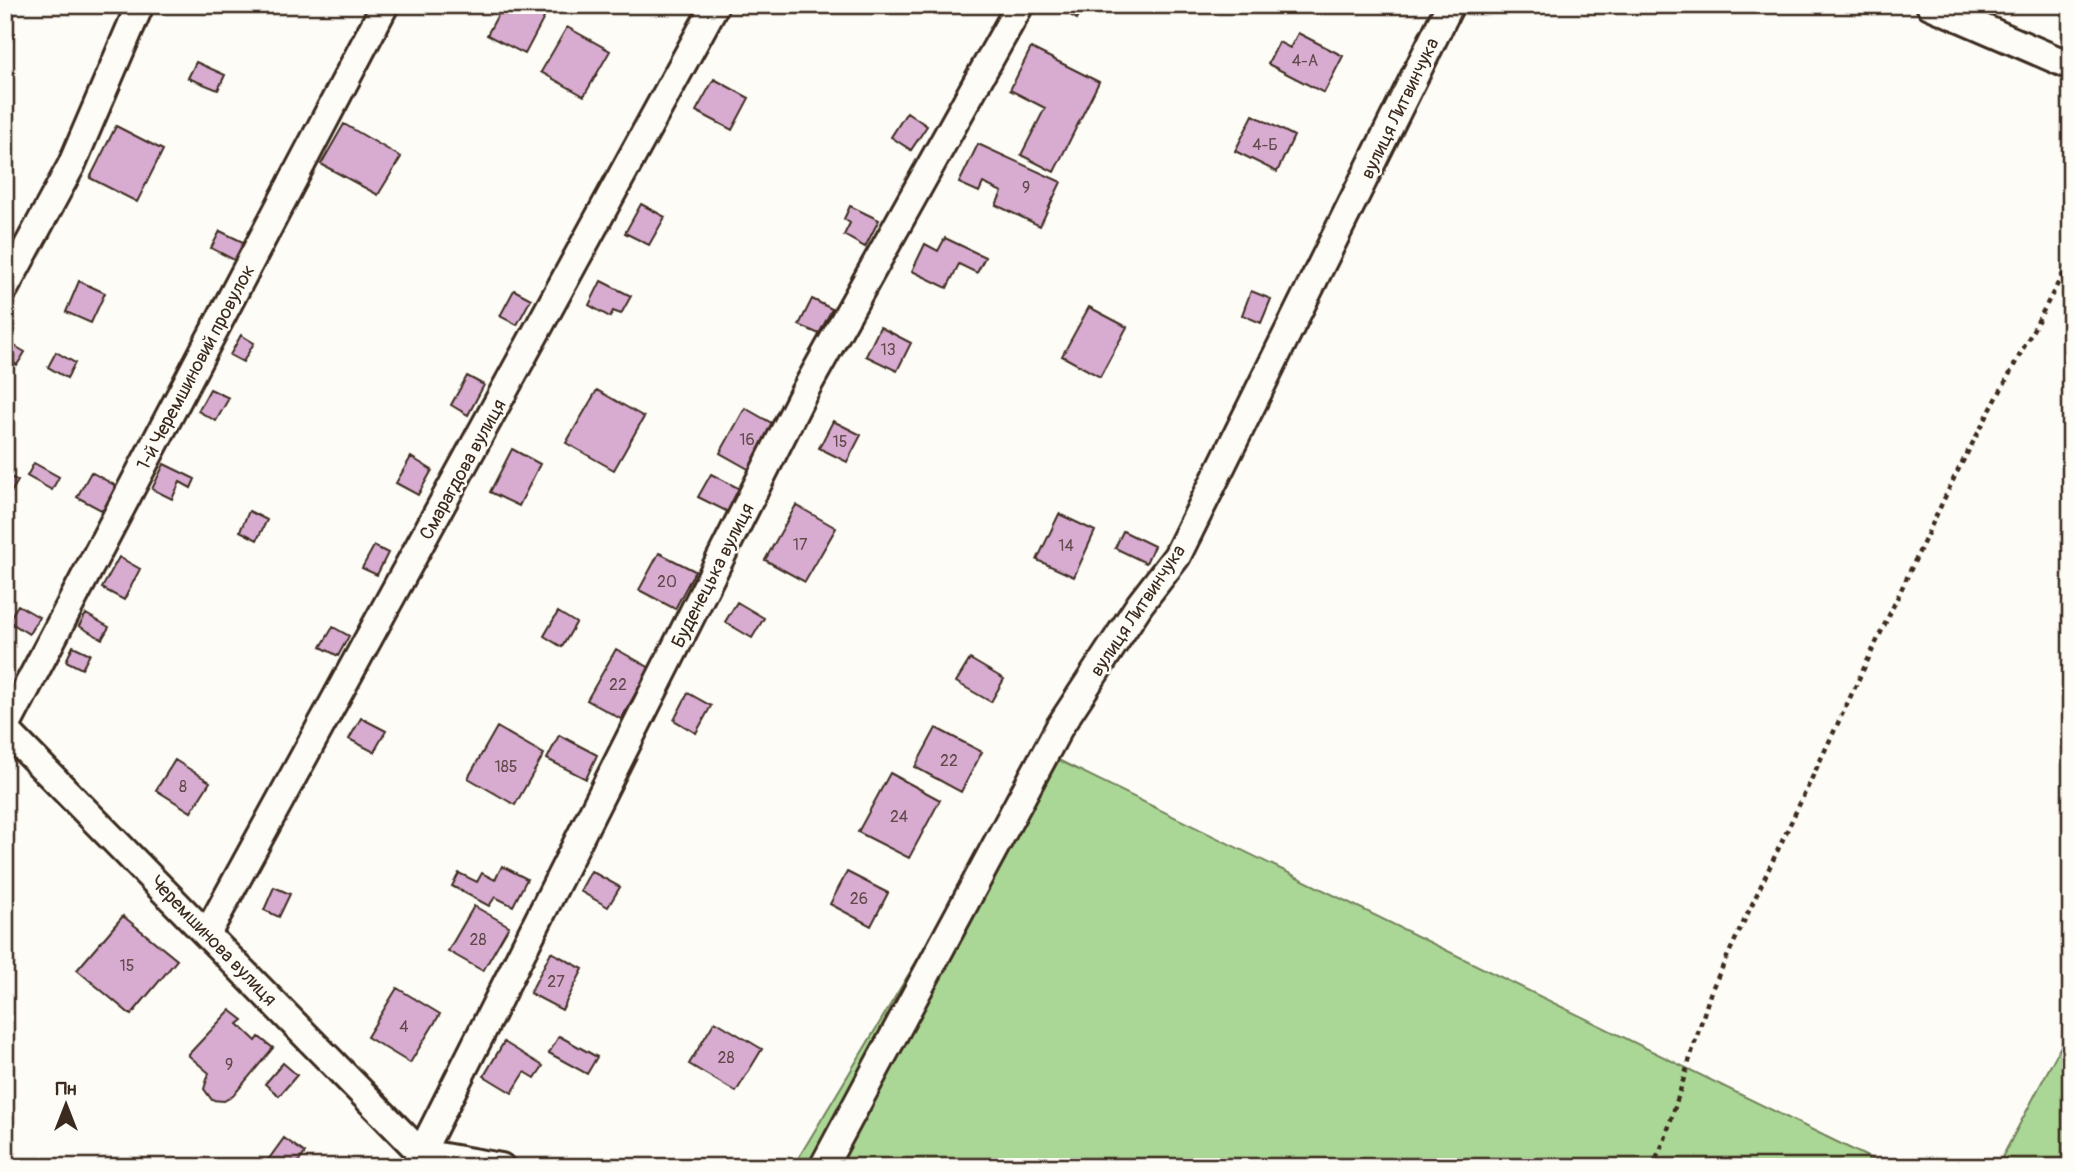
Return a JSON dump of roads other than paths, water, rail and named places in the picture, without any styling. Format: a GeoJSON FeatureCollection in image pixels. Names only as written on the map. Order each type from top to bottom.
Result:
{"type":"FeatureCollection","features":[{"type":"Feature","properties":{"kind":"street"},"geometry":{"type":"LineString","coordinates":[[5,288],[71,166],[140,5]]}},
{"type":"Feature","properties":{"kind":"street","name":"1-й Черемшиновий провулок"},"geometry":{"type":"LineString","coordinates":[[5,729],[385,5]]}},
{"type":"Feature","properties":{"kind":"street","name":"Смарагдова вулиця"},"geometry":{"type":"LineString","coordinates":[[208,932],[715,5]]}},
{"type":"Feature","properties":{"kind":"street","name":"Буденецька вулиця"},"geometry":{"type":"LineString","coordinates":[[418,1160],[802,396],[1020,5]]}},
{"type":"Feature","properties":{"kind":"street","name":"вулиця Литвинчука"},"geometry":{"type":"LineString","coordinates":[[823,1167],[1060,726],[1140,604],[1177,556],[1450,5]]}},
{"type":"Feature","properties":{"kind":"street"},"geometry":{"type":"LineString","coordinates":[[1941,8],[2071,66]]}},
{"type":"Feature","properties":{"kind":"street","name":"Черемшинова вулиця"},"geometry":{"type":"LineString","coordinates":[[5,729],[208,932],[418,1160]]}},
{"type":"Feature","properties":{"kind":"street"},"geometry":{"type":"LineString","coordinates":[[418,1160],[500,1167]]}}]}
